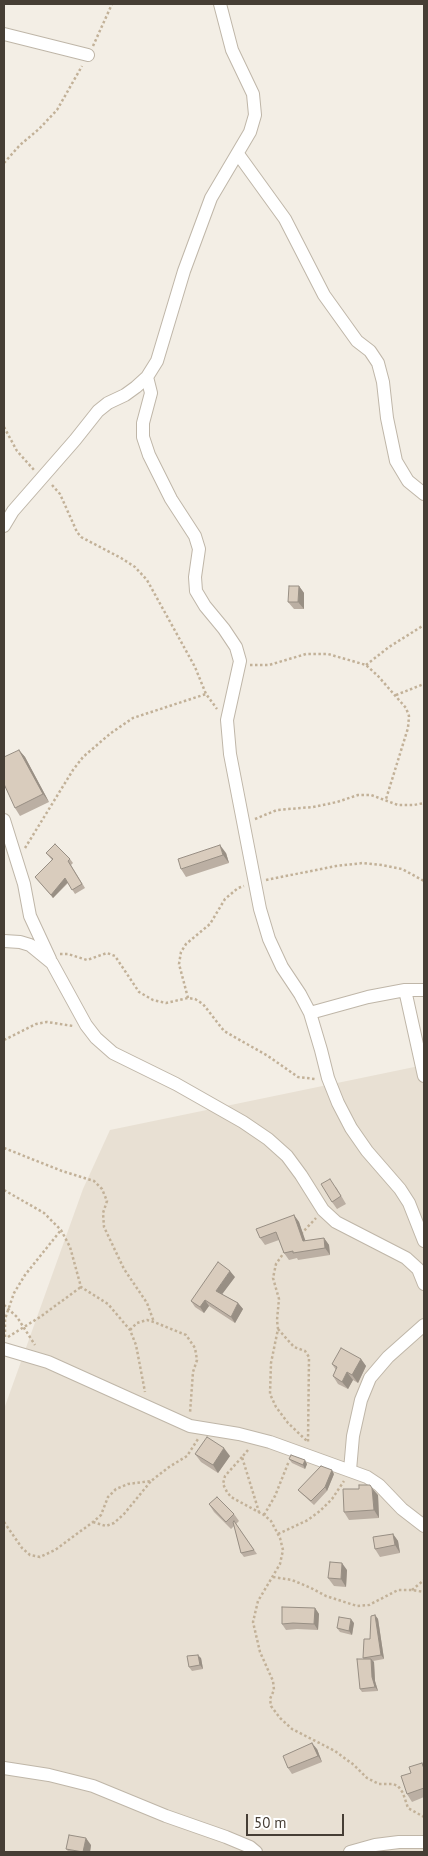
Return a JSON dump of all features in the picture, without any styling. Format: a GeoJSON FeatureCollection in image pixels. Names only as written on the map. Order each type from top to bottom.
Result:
{"type":"FeatureCollection","features":[{"type":"Feature","properties":{"kind":"street"},"geometry":{"type":"LineString","coordinates":[[4,526],[13,511],[98,411],[136,387],[146,377],[160,353],[184,271],[211,198],[238,154],[256,116],[253,94],[232,50],[220,4]]}},
{"type":"Feature","properties":{"kind":"street"},"geometry":{"type":"LineString","coordinates":[[4,34],[88,56]]}},
{"type":"Feature","properties":{"kind":"street"},"geometry":{"type":"LineString","coordinates":[[238,154],[285,219],[324,295],[353,336],[370,352],[378,363],[383,382],[386,418],[396,460],[408,481],[424,494]]}},
{"type":"Feature","properties":{"kind":"street"},"geometry":{"type":"LineString","coordinates":[[146,377],[151,394],[143,423],[143,436],[149,456],[171,499],[195,536],[199,549],[194,577],[196,591],[236,648],[240,661],[227,720],[230,754],[255,882],[269,939],[282,967],[310,1013],[328,1078],[338,1103],[351,1128],[367,1151],[400,1190],[408,1203],[424,1241]]}},
{"type":"Feature","properties":{"kind":"street"},"geometry":{"type":"LineString","coordinates":[[4,820],[24,884],[30,916],[50,959],[86,1025],[96,1038],[113,1053],[176,1084],[243,1122],[268,1139],[287,1156],[323,1210],[350,1231],[406,1258],[418,1269],[424,1284]]}},
{"type":"Feature","properties":{"kind":"street"},"geometry":{"type":"LineString","coordinates":[[4,941],[30,945],[50,959]]}},
{"type":"Feature","properties":{"kind":"street"},"geometry":{"type":"LineString","coordinates":[[310,1013],[368,996],[405,990],[424,990]]}},
{"type":"Feature","properties":{"kind":"street"},"geometry":{"type":"LineString","coordinates":[[405,990],[424,1076]]}},
{"type":"Feature","properties":{"kind":"street"},"geometry":{"type":"LineString","coordinates":[[350,1470],[356,1418],[370,1378],[388,1357],[424,1325]]}},
{"type":"Feature","properties":{"kind":"street"},"geometry":{"type":"LineString","coordinates":[[4,1342],[190,1426],[256,1438],[366,1477],[379,1485],[402,1509],[424,1526]]}},
{"type":"Feature","properties":{"kind":"street"},"geometry":{"type":"LineString","coordinates":[[4,1768],[49,1775],[93,1786],[166,1816],[226,1837],[250,1847],[256,1852]]}},
{"type":"Feature","properties":{"kind":"street"},"geometry":{"type":"LineString","coordinates":[[350,1852],[375,1845],[399,1842],[424,1842]]}},
{"type":"Feature","properties":{"kind":"path"},"geometry":{"type":"LineString","coordinates":[[4,163],[57,110],[88,56],[112,4]]}},
{"type":"Feature","properties":{"kind":"path"},"geometry":{"type":"LineString","coordinates":[[4,426],[17,451],[60,494],[81,537],[135,567],[147,580],[195,667],[206,694],[227,720]]}},
{"type":"Feature","properties":{"kind":"path"},"geometry":{"type":"LineString","coordinates":[[366,666],[389,647],[424,625]]}},
{"type":"Feature","properties":{"kind":"path"},"geometry":{"type":"LineString","coordinates":[[240,661],[255,666],[269,665],[306,654],[328,654],[366,666],[396,695],[406,708],[408,716],[408,728],[386,799]]}},
{"type":"Feature","properties":{"kind":"path"},"geometry":{"type":"LineString","coordinates":[[396,695],[424,684]]}},
{"type":"Feature","properties":{"kind":"path"},"geometry":{"type":"LineString","coordinates":[[17,859],[83,757],[132,718],[206,694]]}},
{"type":"Feature","properties":{"kind":"path"},"geometry":{"type":"LineString","coordinates":[[244,828],[263,814],[277,810],[313,807],[358,795],[371,795],[398,805],[424,803]]}},
{"type":"Feature","properties":{"kind":"path"},"geometry":{"type":"LineString","coordinates":[[188,998],[179,964],[181,952],[186,944],[210,924],[225,899],[238,888],[255,882],[336,866],[364,863],[402,869],[424,881]]}},
{"type":"Feature","properties":{"kind":"path"},"geometry":{"type":"LineString","coordinates":[[50,959],[68,954],[87,960],[107,953],[116,956],[139,992],[152,1000],[166,1003],[195,998],[203,1004],[224,1031],[268,1056],[298,1077],[328,1078]]}},
{"type":"Feature","properties":{"kind":"path"},"geometry":{"type":"LineString","coordinates":[[4,1040],[36,1024],[47,1022],[68,1026],[86,1025]]}},
{"type":"Feature","properties":{"kind":"path"},"geometry":{"type":"LineString","coordinates":[[4,1148],[62,1171],[94,1181],[102,1190],[107,1201],[103,1213],[104,1227],[124,1269],[147,1303],[154,1322]]}},
{"type":"Feature","properties":{"kind":"path"},"geometry":{"type":"LineString","coordinates":[[4,1190],[44,1214],[61,1230],[70,1247],[81,1287],[108,1304],[130,1330],[136,1345],[150,1408]]}},
{"type":"Feature","properties":{"kind":"path"},"geometry":{"type":"LineString","coordinates":[[297,1238],[323,1210]]}},
{"type":"Feature","properties":{"kind":"path"},"geometry":{"type":"LineString","coordinates":[[4,1342],[4,1329],[8,1308],[25,1275],[61,1230]]}},
{"type":"Feature","properties":{"kind":"path"},"geometry":{"type":"LineString","coordinates":[[278,1329],[294,1347],[305,1351],[309,1357],[308,1442],[288,1423],[276,1407],[270,1394],[270,1363],[278,1329],[279,1299],[273,1278],[276,1264],[286,1250]]}},
{"type":"Feature","properties":{"kind":"path"},"geometry":{"type":"LineString","coordinates":[[4,1342],[81,1287]]}},
{"type":"Feature","properties":{"kind":"path"},"geometry":{"type":"LineString","coordinates":[[4,1305],[17,1317],[34,1345],[48,1362]]}},
{"type":"Feature","properties":{"kind":"path"},"geometry":{"type":"LineString","coordinates":[[130,1330],[137,1323],[147,1320],[186,1335],[195,1348],[196,1360],[190,1426]]}},
{"type":"Feature","properties":{"kind":"path"},"geometry":{"type":"LineString","coordinates":[[93,1522],[106,1526],[114,1523],[151,1482],[168,1467],[187,1456],[204,1428]]}},
{"type":"Feature","properties":{"kind":"path"},"geometry":{"type":"LineString","coordinates":[[256,1438],[225,1476],[223,1484],[231,1497],[264,1515],[271,1521],[283,1550],[280,1564],[258,1602],[252,1622],[260,1652],[273,1681],[274,1690],[270,1699],[271,1706],[292,1729],[335,1751],[354,1765],[367,1778],[379,1784],[398,1786],[408,1808],[424,1817]]}},
{"type":"Feature","properties":{"kind":"path"},"geometry":{"type":"LineString","coordinates":[[264,1515],[275,1496],[295,1451]]}},
{"type":"Feature","properties":{"kind":"path"},"geometry":{"type":"LineString","coordinates":[[242,1457],[259,1513]]}},
{"type":"Feature","properties":{"kind":"path"},"geometry":{"type":"LineString","coordinates":[[278,1534],[308,1520],[320,1511],[332,1499],[350,1470]]}},
{"type":"Feature","properties":{"kind":"path"},"geometry":{"type":"LineString","coordinates":[[4,1522],[22,1548],[30,1555],[40,1557],[55,1550],[101,1515],[108,1497],[116,1489],[128,1484],[151,1482]]}},
{"type":"Feature","properties":{"kind":"path"},"geometry":{"type":"LineString","coordinates":[[273,1577],[292,1580],[326,1596],[357,1606],[370,1605],[398,1590],[424,1592]]}},
{"type":"Feature","properties":{"kind":"path"},"geometry":{"type":"LineString","coordinates":[[412,1590],[424,1580]]}},
{"type":"Feature","properties":{"kind":"shaded area"},"geometry":{"type":"Polygon","coordinates":[[[424,1065],[424,1852],[4,1852],[4,1409],[83,1189],[110,1130],[424,1065]]]}},
{"type":"Feature","properties":{"kind":"building"},"geometry":{"type":"Polygon","coordinates":[[[289,586],[299,586],[298,602],[288,602],[289,586]]]}},
{"type":"Feature","properties":{"kind":"building"},"geometry":{"type":"Polygon","coordinates":[[[19,750],[43,794],[15,808],[4,784],[4,757],[19,750]]]}},
{"type":"Feature","properties":{"kind":"building"},"geometry":{"type":"Polygon","coordinates":[[[55,844],[70,859],[68,861],[82,884],[72,890],[65,878],[51,895],[35,877],[53,859],[46,853],[55,844]]]}},
{"type":"Feature","properties":{"kind":"building"},"geometry":{"type":"Polygon","coordinates":[[[220,845],[223,855],[181,869],[178,859],[220,845]]]}},
{"type":"Feature","properties":{"kind":"building"},"geometry":{"type":"Polygon","coordinates":[[[330,1179],[341,1196],[332,1202],[321,1184],[330,1179]]]}},
{"type":"Feature","properties":{"kind":"building"},"geometry":{"type":"Polygon","coordinates":[[[294,1215],[303,1241],[324,1238],[325,1248],[284,1253],[276,1232],[260,1238],[256,1229],[294,1215]]]}},
{"type":"Feature","properties":{"kind":"building"},"geometry":{"type":"Polygon","coordinates":[[[218,1262],[230,1271],[216,1291],[238,1303],[231,1317],[205,1300],[200,1307],[191,1301],[218,1262]]]}},
{"type":"Feature","properties":{"kind":"building"},"geometry":{"type":"Polygon","coordinates":[[[341,1348],[361,1359],[352,1375],[347,1372],[342,1382],[333,1376],[337,1367],[332,1364],[341,1348]]]}},
{"type":"Feature","properties":{"kind":"building"},"geometry":{"type":"Polygon","coordinates":[[[207,1437],[224,1448],[213,1465],[195,1454],[207,1437]]]}},
{"type":"Feature","properties":{"kind":"building"},"geometry":{"type":"Polygon","coordinates":[[[291,1455],[305,1460],[303,1465],[289,1459],[291,1455]]]}},
{"type":"Feature","properties":{"kind":"building"},"geometry":{"type":"Polygon","coordinates":[[[321,1466],[332,1470],[325,1487],[311,1501],[298,1490],[321,1466]]]}},
{"type":"Feature","properties":{"kind":"building"},"geometry":{"type":"Polygon","coordinates":[[[359,1485],[370,1485],[372,1488],[374,1510],[344,1512],[343,1489],[359,1489],[359,1485]]]}},
{"type":"Feature","properties":{"kind":"building"},"geometry":{"type":"Polygon","coordinates":[[[217,1497],[234,1514],[226,1522],[209,1504],[217,1497]]]}},
{"type":"Feature","properties":{"kind":"building"},"geometry":{"type":"Polygon","coordinates":[[[234,1521],[254,1550],[241,1553],[234,1521]]]}},
{"type":"Feature","properties":{"kind":"building"},"geometry":{"type":"Polygon","coordinates":[[[393,1534],[395,1545],[375,1549],[373,1537],[393,1534]]]}},
{"type":"Feature","properties":{"kind":"building"},"geometry":{"type":"Polygon","coordinates":[[[330,1562],[342,1563],[341,1579],[328,1578],[330,1562]]]}},
{"type":"Feature","properties":{"kind":"building"},"geometry":{"type":"Polygon","coordinates":[[[282,1607],[315,1608],[314,1624],[282,1624],[282,1607]]]}},
{"type":"Feature","properties":{"kind":"building"},"geometry":{"type":"Polygon","coordinates":[[[375,1615],[381,1655],[363,1658],[364,1639],[370,1639],[371,1616],[375,1615]]]}},
{"type":"Feature","properties":{"kind":"building"},"geometry":{"type":"Polygon","coordinates":[[[339,1617],[351,1619],[349,1631],[337,1628],[339,1617]]]}},
{"type":"Feature","properties":{"kind":"building"},"geometry":{"type":"Polygon","coordinates":[[[198,1655],[200,1665],[189,1667],[187,1656],[198,1655]]]}},
{"type":"Feature","properties":{"kind":"building"},"geometry":{"type":"Polygon","coordinates":[[[357,1659],[371,1659],[372,1677],[375,1687],[360,1689],[357,1659]]]}},
{"type":"Feature","properties":{"kind":"building"},"geometry":{"type":"Polygon","coordinates":[[[312,1743],[318,1756],[288,1768],[283,1756],[312,1743]]]}},
{"type":"Feature","properties":{"kind":"building"},"geometry":{"type":"Polygon","coordinates":[[[422,1763],[424,1769],[424,1788],[407,1794],[401,1776],[411,1773],[409,1767],[422,1763]]]}},
{"type":"Feature","properties":{"kind":"building"},"geometry":{"type":"Polygon","coordinates":[[[69,1835],[86,1838],[83,1852],[66,1849],[69,1835]]]}}]}
